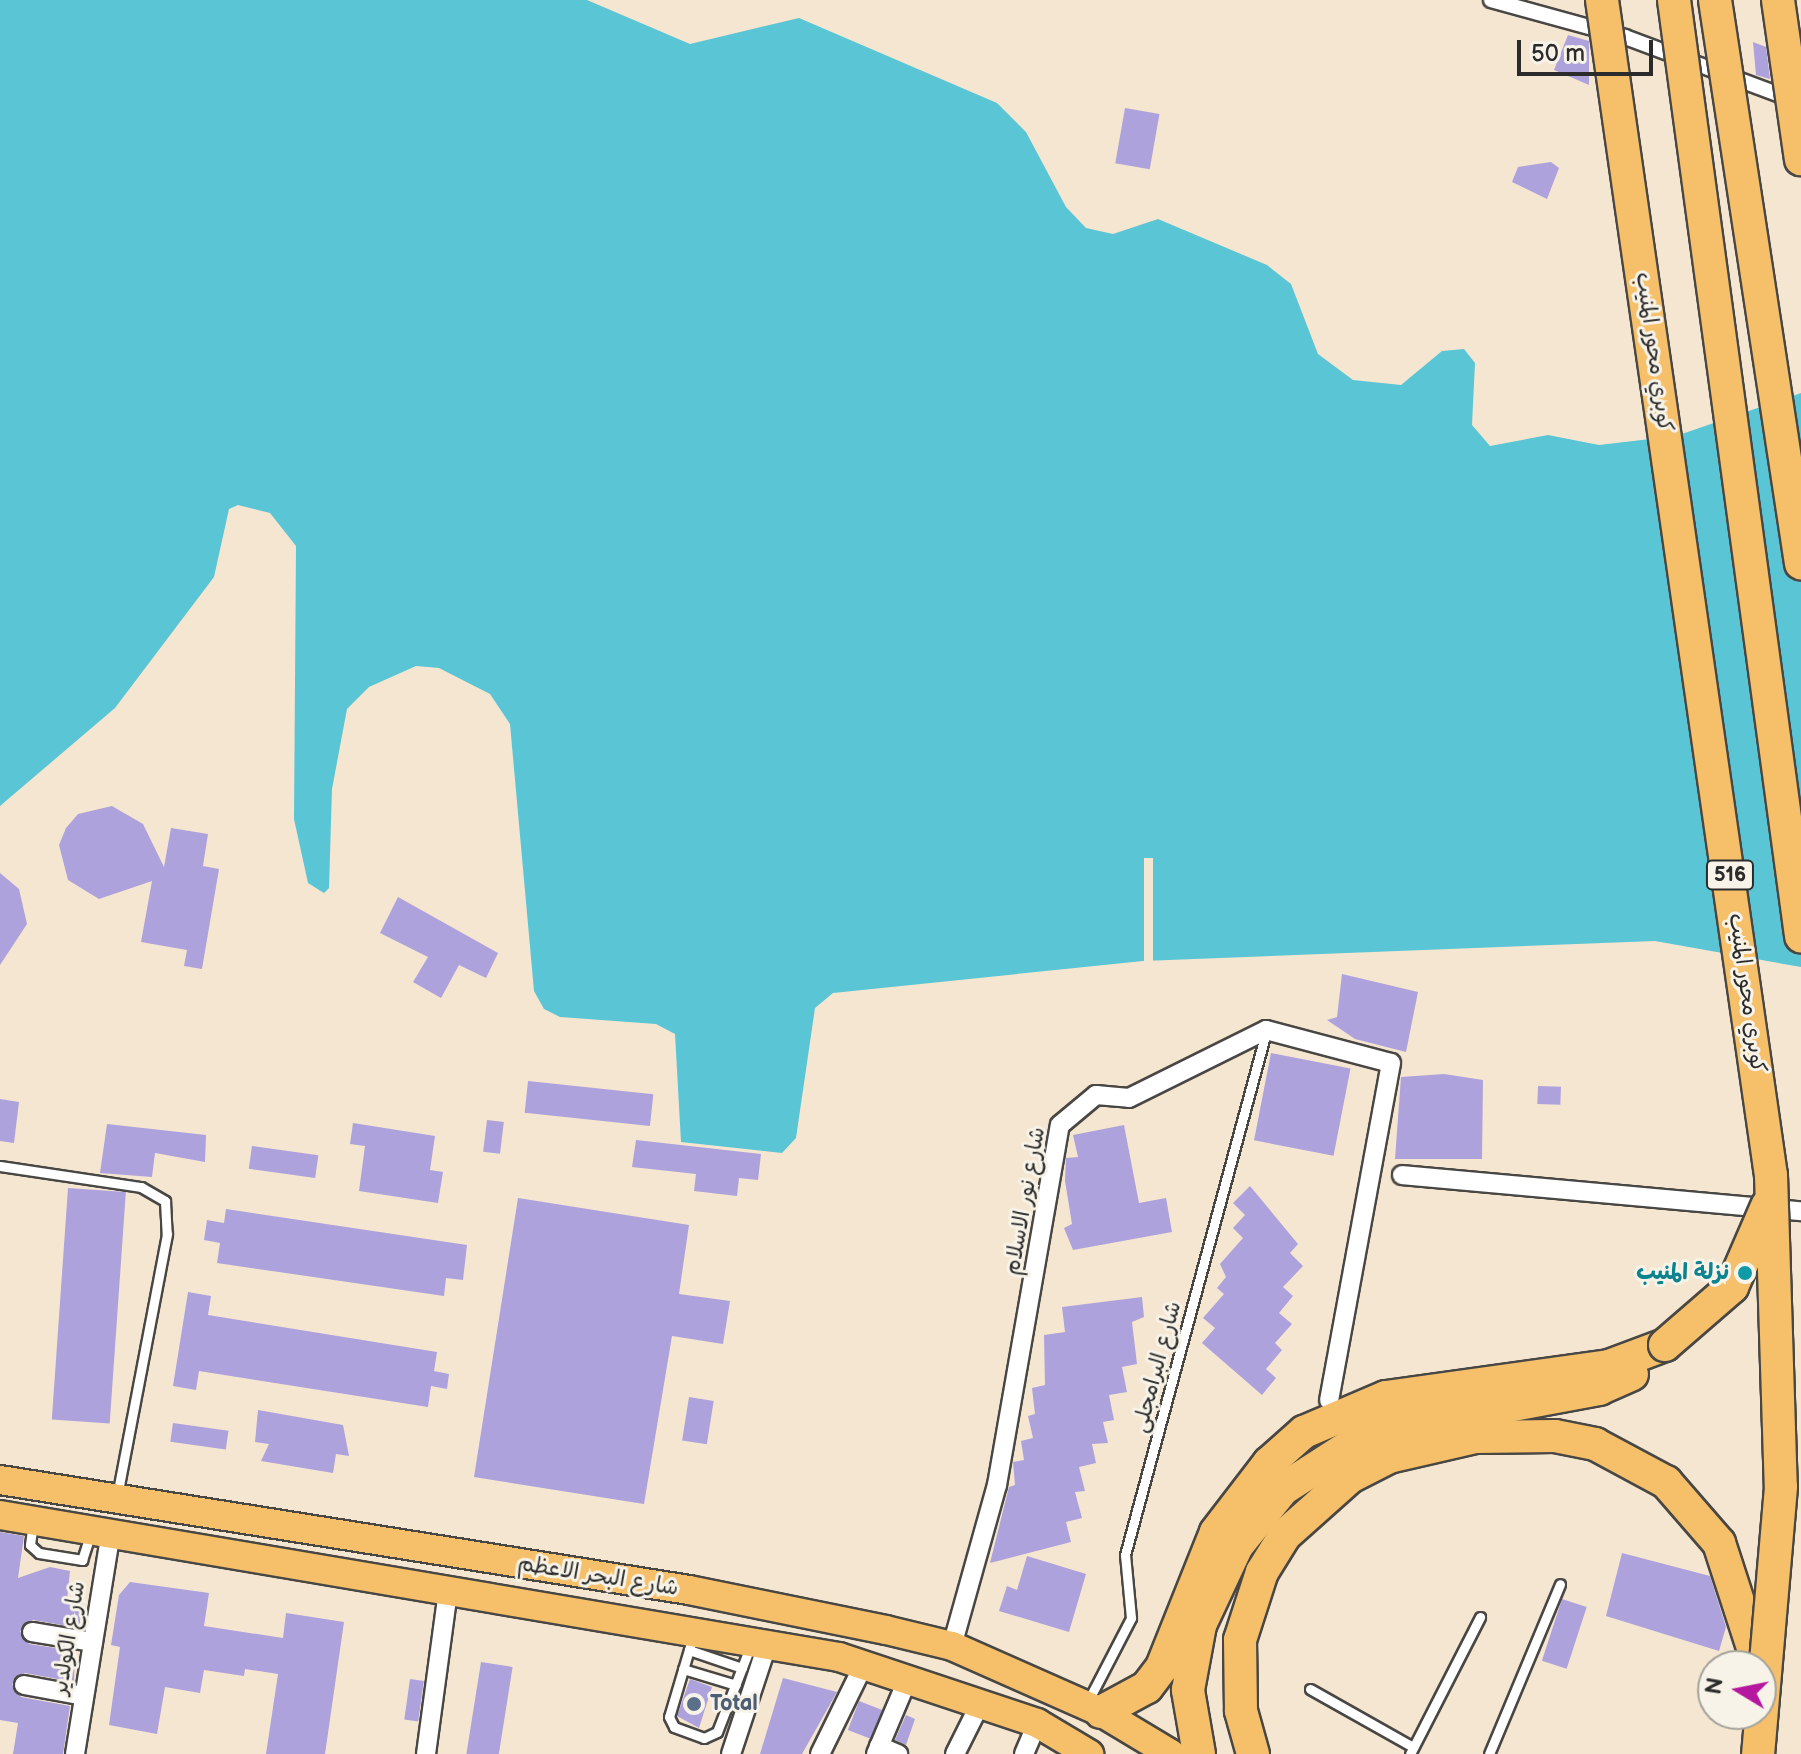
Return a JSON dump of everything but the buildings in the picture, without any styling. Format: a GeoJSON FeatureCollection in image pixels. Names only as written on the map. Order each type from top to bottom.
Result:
{"type":"FeatureCollection","features":[{"type":"Feature","properties":{"kind":"highway","name":"كوبري محور المنيب"},"geometry":{"type":"LineString","coordinates":[[1602,0],[1771,1175],[1782,1425],[1768,1650]]}},
{"type":"Feature","properties":{"kind":"highway"},"geometry":{"type":"LineString","coordinates":[[1674,0],[1801,936]]}},
{"type":"Feature","properties":{"kind":"highway"},"geometry":{"type":"LineString","coordinates":[[1715,0],[1801,563]]}},
{"type":"Feature","properties":{"kind":"highway"},"geometry":{"type":"LineString","coordinates":[[1778,0],[1801,159]]}},
{"type":"Feature","properties":{"kind":"highway"},"geometry":{"type":"LineString","coordinates":[[1199,1754],[1188,1690],[1200,1625],[1237,1546],[1283,1489],[1373,1431],[1599,1389],[1635,1372],[1732,1287],[1760,1234],[1771,1175]]}},
{"type":"Feature","properties":{"kind":"highway"},"geometry":{"type":"LineString","coordinates":[[1093,1709],[1147,1687],[1162,1667],[1216,1532],[1269,1463],[1344,1411],[1477,1379],[1609,1366],[1665,1345]]}},
{"type":"Feature","properties":{"kind":"highway"},"geometry":{"type":"LineString","coordinates":[[1253,1754],[1241,1711],[1240,1640],[1262,1572],[1285,1535],[1350,1477],[1389,1457],[1475,1437],[1555,1436],[1595,1444],[1666,1482],[1719,1543],[1754,1650]]}},
{"type":"Feature","properties":{"kind":"highway","name":"كوبري محور المنيب"},"geometry":{"type":"LineString","coordinates":[[1758,1754],[1762,1730]]}},
{"type":"Feature","properties":{"kind":"main road","name":"شارع البحر الاعظم"},"geometry":{"type":"LineString","coordinates":[[0,1480],[689,1590],[952,1646],[1093,1709],[1171,1754]]}},
{"type":"Feature","properties":{"kind":"main road","name":"شارع البحر الاعظم"},"geometry":{"type":"LineString","coordinates":[[0,1515],[448,1592],[692,1640],[760,1641],[909,1676],[1037,1723],[1089,1754]]}},
{"type":"Feature","properties":{"kind":"street"},"geometry":{"type":"LineString","coordinates":[[1491,0],[1625,37],[1801,102]]}},
{"type":"Feature","properties":{"kind":"street"},"geometry":{"type":"LineString","coordinates":[[1266,1030],[1389,1060],[1395,1069],[1329,1400]]}},
{"type":"Feature","properties":{"kind":"street","name":"شارع نور الاسلام"},"geometry":{"type":"LineString","coordinates":[[952,1646],[997,1485],[1060,1125],[1096,1095],[1129,1098],[1266,1030]]}},
{"type":"Feature","properties":{"kind":"street"},"geometry":{"type":"LineString","coordinates":[[1402,1175],[1801,1211]]}},
{"type":"Feature","properties":{"kind":"street","name":"شارع الكولدير"},"geometry":{"type":"LineString","coordinates":[[75,1754],[93,1642],[101,1530]]}},
{"type":"Feature","properties":{"kind":"street"},"geometry":{"type":"LineString","coordinates":[[426,1754],[448,1592]]}},
{"type":"Feature","properties":{"kind":"street"},"geometry":{"type":"LineString","coordinates":[[32,1632],[93,1642]]}},
{"type":"Feature","properties":{"kind":"street"},"geometry":{"type":"LineString","coordinates":[[731,1754],[760,1641]]}},
{"type":"Feature","properties":{"kind":"street"},"geometry":{"type":"LineString","coordinates":[[820,1754],[864,1664]]}},
{"type":"Feature","properties":{"kind":"street"},"geometry":{"type":"LineString","coordinates":[[898,1754],[877,1750],[909,1676]]}},
{"type":"Feature","properties":{"kind":"street"},"geometry":{"type":"LineString","coordinates":[[24,1685],[84,1696]]}},
{"type":"Feature","properties":{"kind":"street"},"geometry":{"type":"LineString","coordinates":[[955,1754],[981,1702]]}},
{"type":"Feature","properties":{"kind":"street"},"geometry":{"type":"LineString","coordinates":[[1024,1754],[1037,1723]]}},
{"type":"Feature","properties":{"kind":"lane","name":"شارع البرامجلى"},"geometry":{"type":"LineString","coordinates":[[1093,1709],[1131,1618],[1125,1555],[1266,1030]]}},
{"type":"Feature","properties":{"kind":"lane"},"geometry":{"type":"LineString","coordinates":[[0,1166],[141,1187],[165,1201],[167,1234],[117,1498]]}},
{"type":"Feature","properties":{"kind":"lane"},"geometry":{"type":"LineString","coordinates":[[1489,1754],[1560,1584]]}},
{"type":"Feature","properties":{"kind":"lane"},"geometry":{"type":"LineString","coordinates":[[1310,1689],[1411,1751],[1480,1617]]}},
{"type":"Feature","properties":{"kind":"lane"},"geometry":{"type":"LineString","coordinates":[[742,1668],[692,1640],[670,1722],[704,1738],[717,1732],[742,1668],[760,1641]]}},
{"type":"Feature","properties":{"kind":"lane"},"geometry":{"type":"LineString","coordinates":[[683,1669],[736,1685]]}},
{"type":"Feature","properties":{"kind":"water"},"geometry":{"type":"Polygon","coordinates":[[[0,0],[587,0],[690,44],[799,18],[997,103],[1026,132],[1066,207],[1086,228],[1113,234],[1158,219],[1267,265],[1291,284],[1318,354],[1353,380],[1401,385],[1442,351],[1464,349],[1475,363],[1472,425],[1490,446],[1548,435],[1599,445],[1676,436],[1801,393],[1801,967],[1655,941],[1143,961],[833,993],[815,1008],[796,1138],[782,1153],[681,1142],[675,1034],[656,1024],[560,1017],[544,1009],[534,991],[510,724],[490,694],[439,668],[416,666],[369,687],[347,709],[332,789],[329,888],[324,893],[308,883],[294,819],[296,546],[270,513],[238,505],[229,509],[214,577],[115,708],[0,806],[0,0]]]}},
{"type":"Feature","properties":{"kind":"pier"},"geometry":{"type":"Polygon","coordinates":[[[1144,858],[1153,858],[1153,961],[1144,961],[1144,858]]]}},
{"type":"Feature","properties":{"kind":"place","name":"نزلة المنيب"},"geometry":{"type":"Point","coordinates":[1745,1273]}},
{"type":"Feature","properties":{"kind":"place","name":"Total"},"geometry":{"type":"Point","coordinates":[694,1704]}}]}
